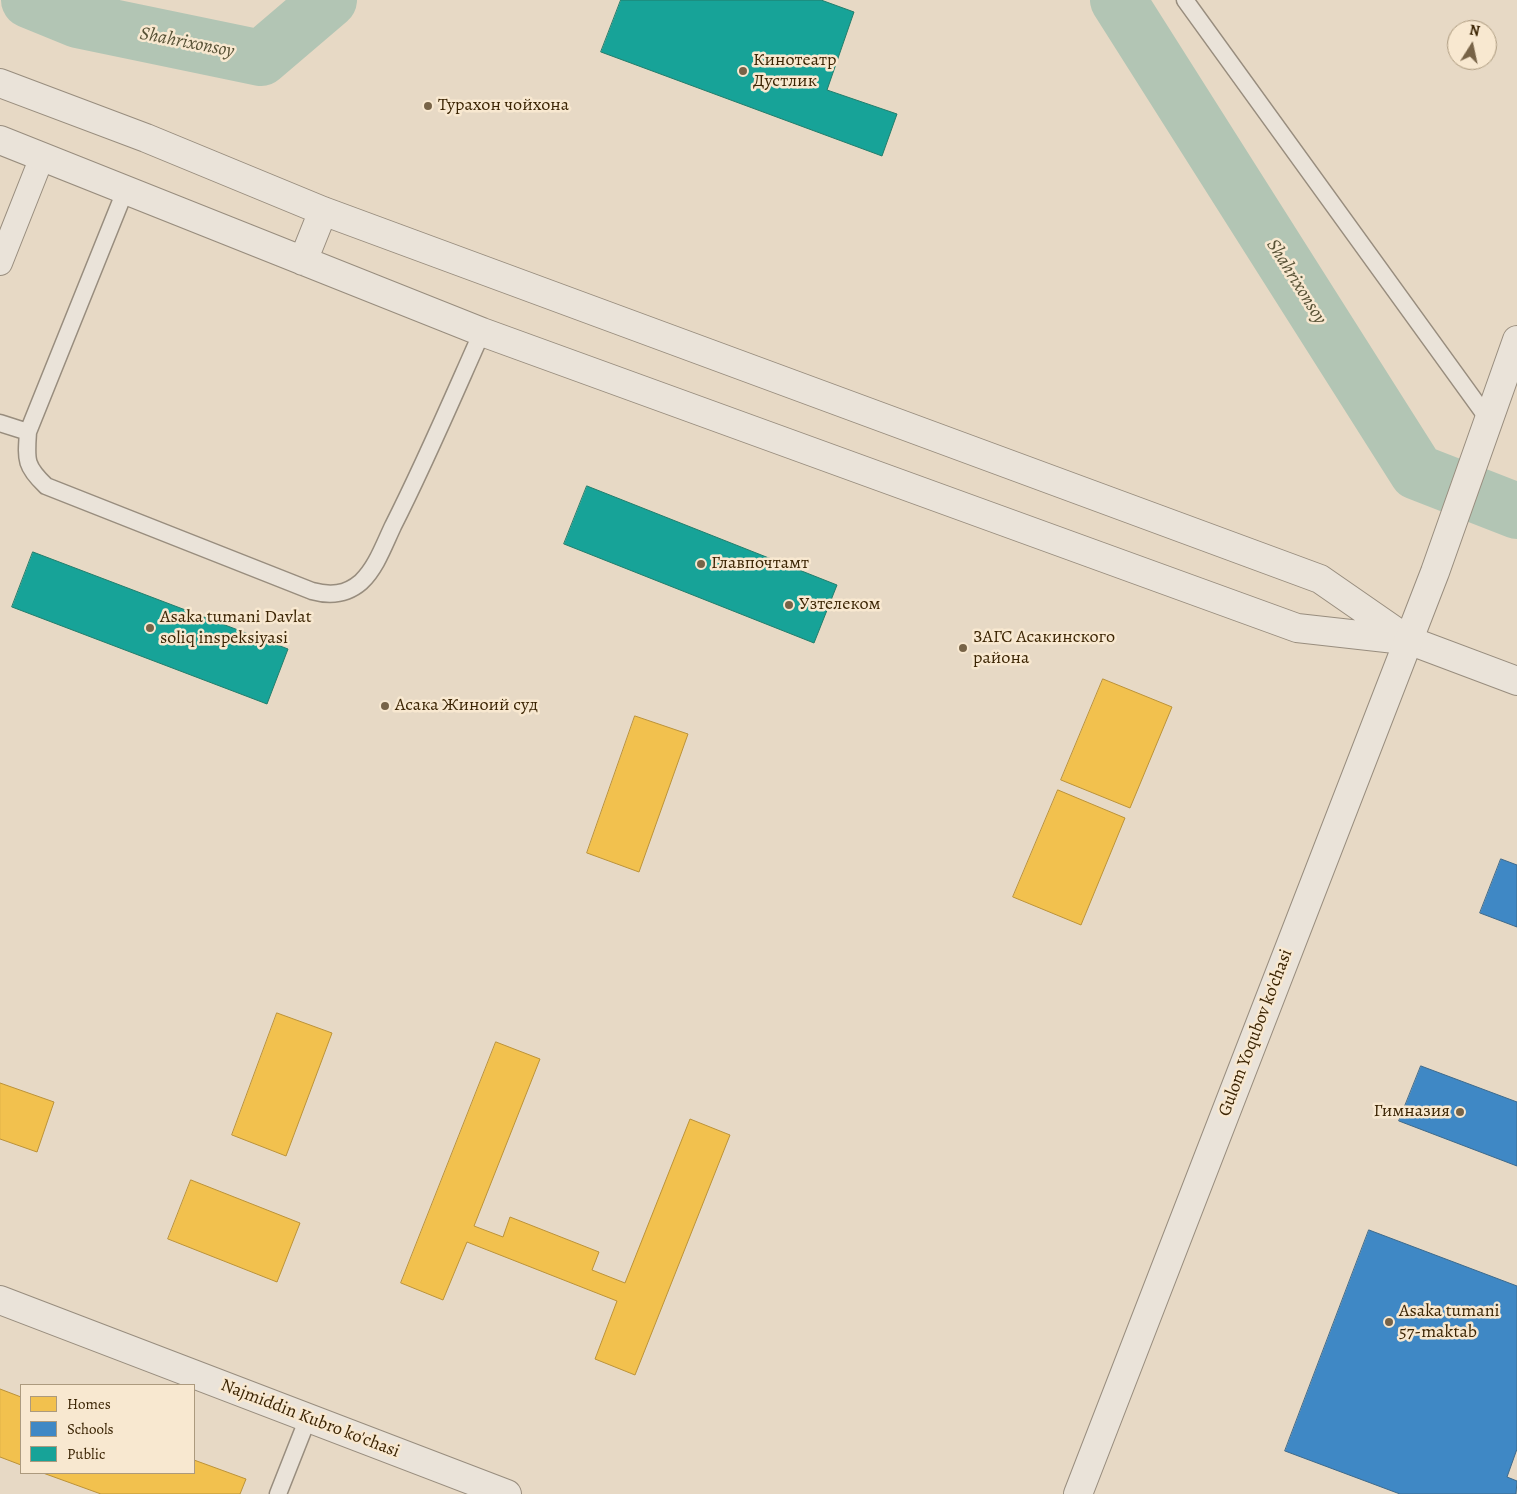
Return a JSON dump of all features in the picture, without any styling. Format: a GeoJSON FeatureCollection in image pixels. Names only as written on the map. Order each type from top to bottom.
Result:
{"type":"FeatureCollection","features":[{"type":"Feature","properties":{"kind":"street"},"geometry":{"type":"LineString","coordinates":[[0,83],[146,138],[323,211],[1320,579],[1408,640],[1517,681]]}},
{"type":"Feature","properties":{"kind":"street"},"geometry":{"type":"LineString","coordinates":[[0,140],[482,332],[1297,628],[1408,640]]}},
{"type":"Feature","properties":{"kind":"street"},"geometry":{"type":"LineString","coordinates":[[0,263],[42,157]]}},
{"type":"Feature","properties":{"kind":"street"},"geometry":{"type":"LineString","coordinates":[[303,262],[323,211]]}},
{"type":"Feature","properties":{"kind":"street"},"geometry":{"type":"LineString","coordinates":[[1488,419],[1517,340]]}},
{"type":"Feature","properties":{"kind":"street","name":"Gulom Yoqubov ko'chasi"},"geometry":{"type":"LineString","coordinates":[[1078,1494],[1435,572],[1488,419]]}},
{"type":"Feature","properties":{"kind":"street","name":"Najmiddin Kubro ko'chasi"},"geometry":{"type":"LineString","coordinates":[[0,1300],[507,1494]]}},
{"type":"Feature","properties":{"kind":"lane"},"geometry":{"type":"LineString","coordinates":[[1185,0],[1488,419]]}},
{"type":"Feature","properties":{"kind":"lane"},"geometry":{"type":"LineString","coordinates":[[125,191],[28,432],[26,456],[32,473],[46,486],[312,591],[323,594],[342,594],[360,583],[370,573],[406,501],[482,332]]}},
{"type":"Feature","properties":{"kind":"lane"},"geometry":{"type":"LineString","coordinates":[[0,423],[28,432]]}},
{"type":"Feature","properties":{"kind":"lane"},"geometry":{"type":"LineString","coordinates":[[278,1494],[308,1418]]}},
{"type":"Feature","properties":{"kind":"building: Homes"},"geometry":{"type":"Polygon","coordinates":[[[1103,679],[1172,707],[1130,808],[1061,780],[1103,679]]]}},
{"type":"Feature","properties":{"kind":"building: Homes"},"geometry":{"type":"Polygon","coordinates":[[[635,716],[688,734],[639,872],[587,853],[635,716]]]}},
{"type":"Feature","properties":{"kind":"building: Homes"},"geometry":{"type":"Polygon","coordinates":[[[1058,790],[1125,818],[1081,925],[1013,897],[1058,790]]]}},
{"type":"Feature","properties":{"kind":"building: Homes"},"geometry":{"type":"Polygon","coordinates":[[[277,1013],[332,1033],[286,1156],[232,1135],[277,1013]]]}},
{"type":"Feature","properties":{"kind":"building: Homes"},"geometry":{"type":"Polygon","coordinates":[[[496,1042],[540,1059],[474,1226],[503,1237],[510,1217],[599,1252],[592,1270],[625,1283],[690,1119],[730,1135],[635,1375],[595,1359],[617,1301],[467,1242],[443,1300],[401,1283],[496,1042]]]}},
{"type":"Feature","properties":{"kind":"building: Homes"},"geometry":{"type":"Polygon","coordinates":[[[0,1083],[54,1102],[37,1152],[0,1139],[0,1083]]]}},
{"type":"Feature","properties":{"kind":"building: Homes"},"geometry":{"type":"Polygon","coordinates":[[[191,1180],[300,1223],[277,1282],[168,1239],[191,1180]]]}},
{"type":"Feature","properties":{"kind":"building: Homes"},"geometry":{"type":"Polygon","coordinates":[[[0,1389],[20,1397],[20,1465],[0,1457],[0,1389]]]}},
{"type":"Feature","properties":{"kind":"building: Homes"},"geometry":{"type":"Polygon","coordinates":[[[195,1460],[246,1479],[240,1494],[101,1494],[46,1474],[195,1474],[195,1460]]]}},
{"type":"Feature","properties":{"kind":"building: Schools"},"geometry":{"type":"Polygon","coordinates":[[[1501,859],[1517,865],[1517,927],[1480,913],[1501,859]]]}},
{"type":"Feature","properties":{"kind":"building: Schools","name":"Гимназия"},"geometry":{"type":"Polygon","coordinates":[[[1421,1066],[1517,1102],[1517,1166],[1399,1121],[1421,1066]]]}},
{"type":"Feature","properties":{"kind":"building: Schools"},"geometry":{"type":"Polygon","coordinates":[[[1369,1230],[1517,1286],[1517,1449],[1507,1477],[1517,1481],[1516,1494],[1400,1494],[1285,1451],[1369,1230]]]}},
{"type":"Feature","properties":{"kind":"building: Public","name":"Кинотеатр Дустлик"},"geometry":{"type":"Polygon","coordinates":[[[621,0],[821,0],[854,12],[827,90],[897,114],[882,156],[601,52],[621,0]]]}},
{"type":"Feature","properties":{"kind":"building: Public","name":"Главпочтамт"},"geometry":{"type":"Polygon","coordinates":[[[587,486],[837,585],[814,643],[564,544],[587,486]]]}},
{"type":"Feature","properties":{"kind":"building: Public","name":"Asaka tumani Davlat soliq inspeksiyasi"},"geometry":{"type":"Polygon","coordinates":[[[33,552],[288,649],[267,704],[12,607],[33,552]]]}},
{"type":"Feature","properties":{"kind":"waterway","name":"Shahrixonsoy"},"geometry":{"type":"LineString","coordinates":[[29,0],[78,20],[261,58],[329,0]]}},
{"type":"Feature","properties":{"kind":"waterway","name":"Shahrixonsoy"},"geometry":{"type":"LineString","coordinates":[[1118,0],[1417,472],[1517,511]]}},
{"type":"Feature","properties":{"kind":"place","name":"Кинотеатр Дустлик"},"geometry":{"type":"Point","coordinates":[743,71]}},
{"type":"Feature","properties":{"kind":"place","name":"Турахон чойхона"},"geometry":{"type":"Point","coordinates":[428,106]}},
{"type":"Feature","properties":{"kind":"place","name":"Главпочтамт"},"geometry":{"type":"Point","coordinates":[701,564]}},
{"type":"Feature","properties":{"kind":"place","name":"Узтелеком"},"geometry":{"type":"Point","coordinates":[789,605]}},
{"type":"Feature","properties":{"kind":"place","name":"Asaka tumani Davlat soliq inspeksiyasi"},"geometry":{"type":"Point","coordinates":[150,628]}},
{"type":"Feature","properties":{"kind":"place","name":"ЗАГС Асакинского района"},"geometry":{"type":"Point","coordinates":[963,648]}},
{"type":"Feature","properties":{"kind":"place","name":"Асака Жиноий суд"},"geometry":{"type":"Point","coordinates":[385,706]}},
{"type":"Feature","properties":{"kind":"place","name":"Гимназия"},"geometry":{"type":"Point","coordinates":[1460,1112]}},
{"type":"Feature","properties":{"kind":"place","name":"Asaka tumani 57-maktab"},"geometry":{"type":"Point","coordinates":[1389,1322]}}]}
